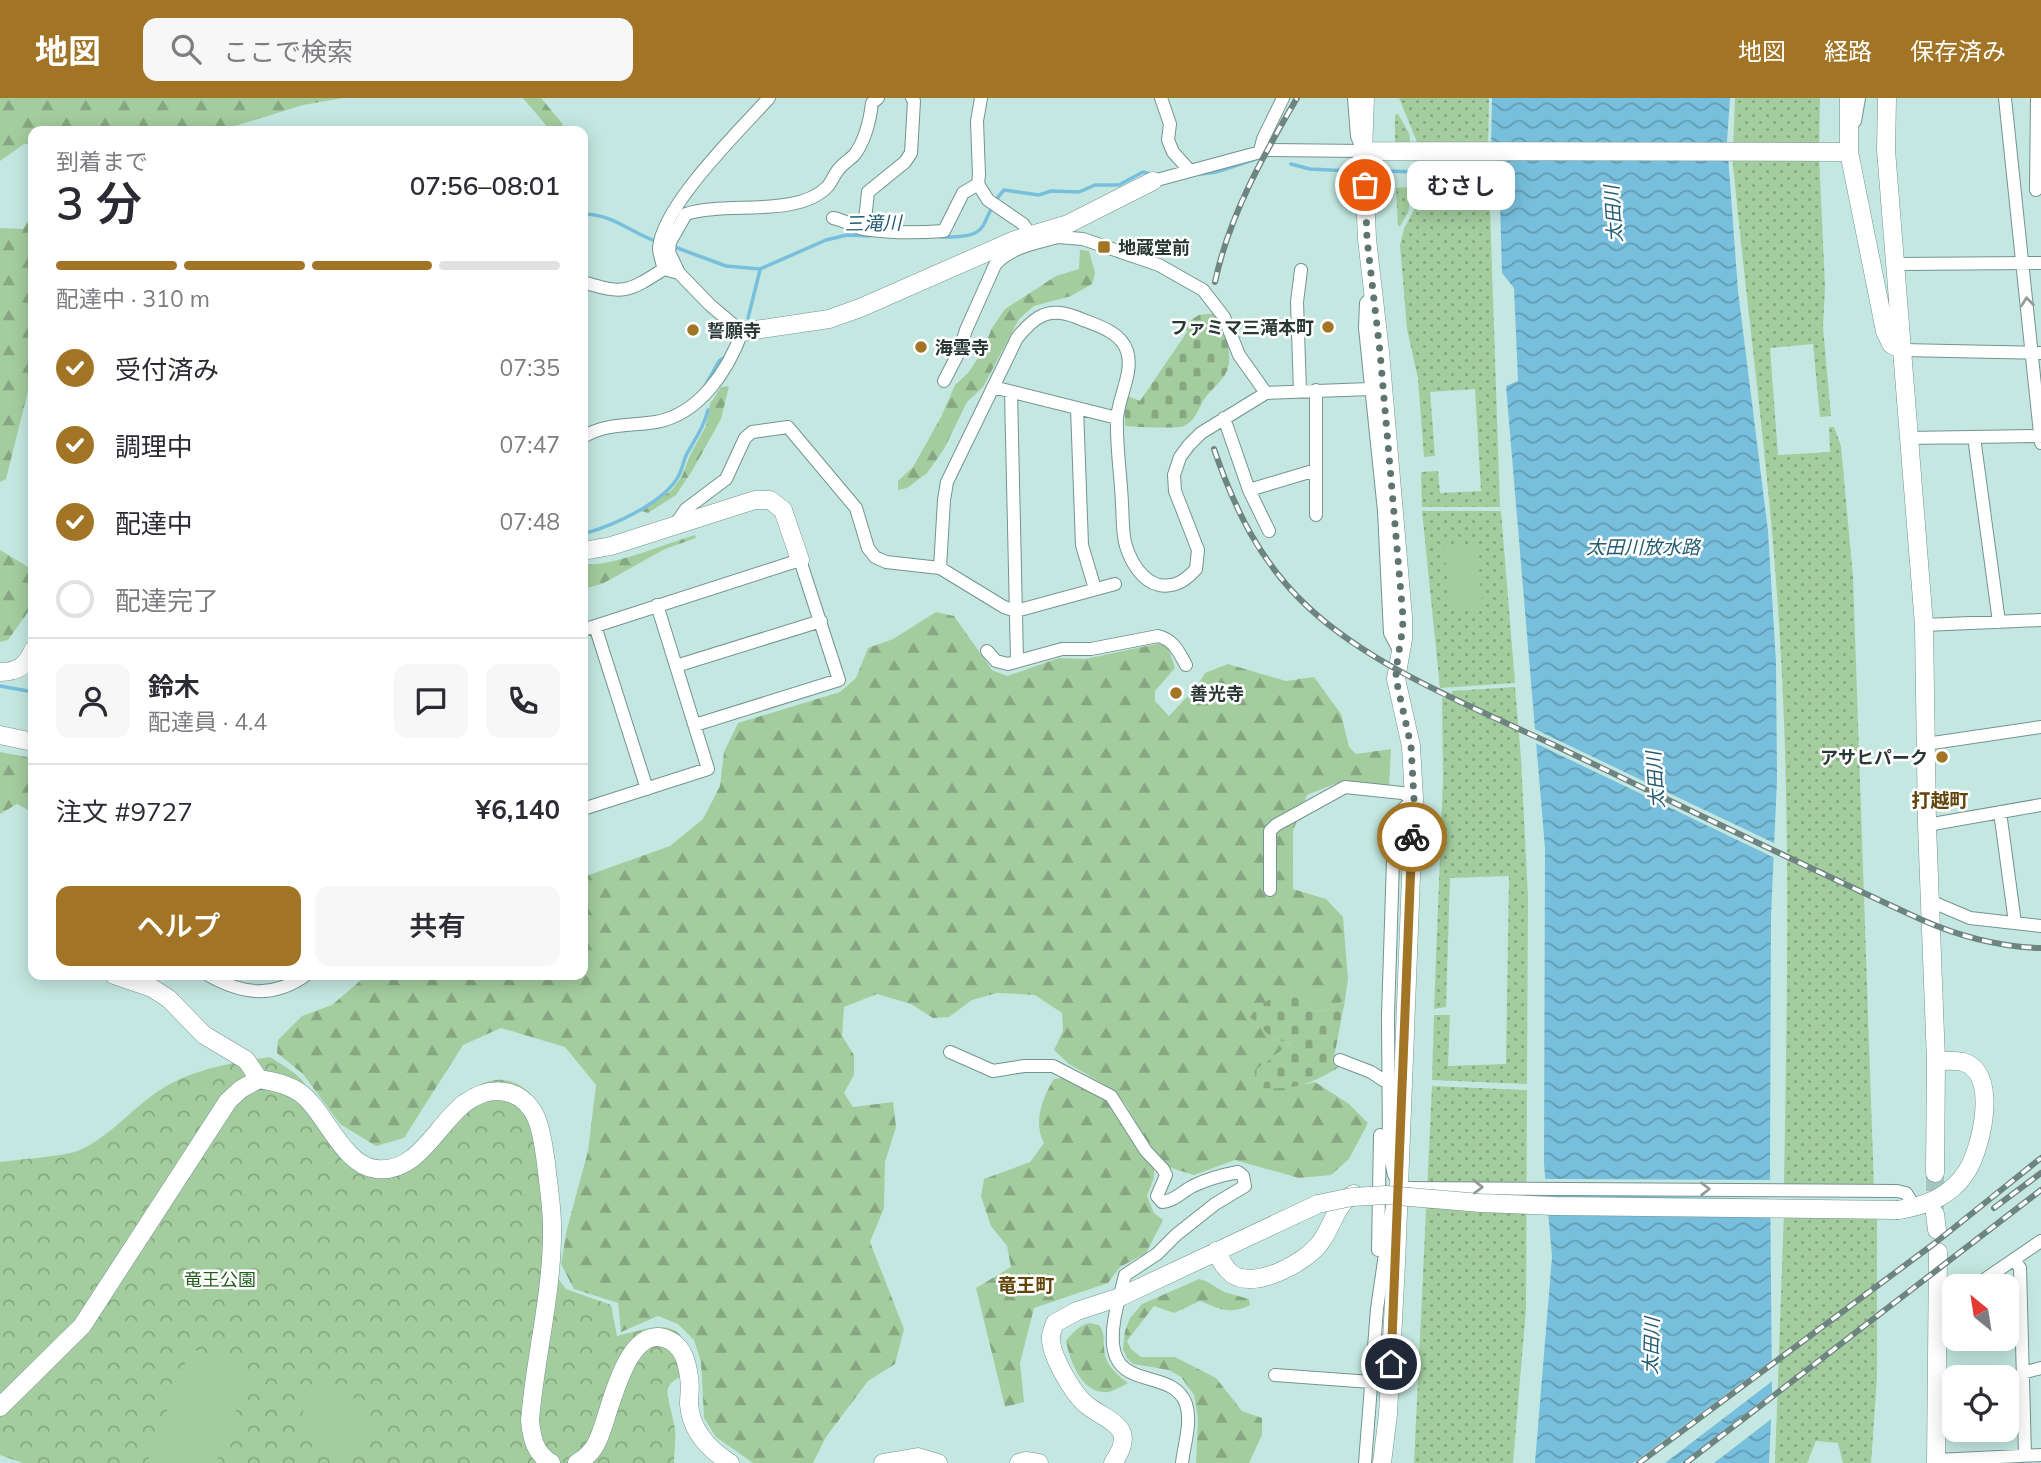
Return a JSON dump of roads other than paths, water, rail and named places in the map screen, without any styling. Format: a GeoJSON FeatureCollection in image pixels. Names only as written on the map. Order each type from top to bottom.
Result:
{"type":"FeatureCollection","features":[{"type":"Feature","properties":{"kind":"street"},"geometry":{"type":"LineString","coordinates":[[664,269],[659,250],[663,232],[685,194],[769,98]]}},
{"type":"Feature","properties":{"kind":"street"},"geometry":{"type":"LineString","coordinates":[[878,98],[872,103],[870,121],[855,153],[839,168],[827,187],[811,197],[790,204],[722,207],[686,214],[670,242],[669,252],[679,273],[710,305],[742,332],[830,319],[1031,235],[1056,232],[1159,265],[1203,289],[1224,317],[1239,355],[1266,393]]}},
{"type":"Feature","properties":{"kind":"street"},"geometry":{"type":"LineString","coordinates":[[864,229],[868,192],[905,162],[911,153],[912,98]]}},
{"type":"Feature","properties":{"kind":"street"},"geometry":{"type":"LineString","coordinates":[[981,98],[977,121],[978,184],[988,200],[1023,224],[1031,235]]}},
{"type":"Feature","properties":{"kind":"street"},"geometry":{"type":"LineString","coordinates":[[1161,98],[1170,124],[1168,140],[1173,152],[1190,171]]}},
{"type":"Feature","properties":{"kind":"street"},"geometry":{"type":"LineString","coordinates":[[1260,151],[1283,98]]}},
{"type":"Feature","properties":{"kind":"street"},"geometry":{"type":"LineString","coordinates":[[1354,98],[1357,136],[1370,151]]}},
{"type":"Feature","properties":{"kind":"street"},"geometry":{"type":"LineString","coordinates":[[1365,98],[1370,151],[1372,297],[1380,352],[1384,459]]}},
{"type":"Feature","properties":{"kind":"street"},"geometry":{"type":"LineString","coordinates":[[1849,98],[1844,152],[1885,331],[1891,344],[1902,350],[2036,353]]}},
{"type":"Feature","properties":{"kind":"street"},"geometry":{"type":"LineString","coordinates":[[1844,152],[1859,98]]}},
{"type":"Feature","properties":{"kind":"street"},"geometry":{"type":"LineString","coordinates":[[1887,98],[1886,150],[1924,625],[1927,825],[1936,1061],[1935,1173]]}},
{"type":"Feature","properties":{"kind":"street"},"geometry":{"type":"LineString","coordinates":[[2005,98],[2022,263],[2036,353],[2041,443]]}},
{"type":"Feature","properties":{"kind":"street"},"geometry":{"type":"LineString","coordinates":[[2014,192],[2038,190],[2037,98]]}},
{"type":"Feature","properties":{"kind":"street"},"geometry":{"type":"LineString","coordinates":[[944,381],[995,265],[1002,257],[1153,181],[1260,151],[1844,152]]}},
{"type":"Feature","properties":{"kind":"street"},"geometry":{"type":"LineString","coordinates":[[833,218],[845,220],[864,229],[925,233],[944,231],[963,193],[978,184]]}},
{"type":"Feature","properties":{"kind":"street"},"geometry":{"type":"LineString","coordinates":[[1896,264],[2041,263]]}},
{"type":"Feature","properties":{"kind":"street"},"geometry":{"type":"LineString","coordinates":[[588,284],[621,291],[637,286],[664,269],[679,273]]}},
{"type":"Feature","properties":{"kind":"street"},"geometry":{"type":"LineString","coordinates":[[1300,391],[1297,302],[1301,270]]}},
{"type":"Feature","properties":{"kind":"street"},"geometry":{"type":"LineString","coordinates":[[1365,1463],[1377,1310],[1390,1213],[1414,799],[1411,746],[1396,679],[1403,617],[1384,459],[1370,389],[1365,328],[1366,303],[1372,297]]}},
{"type":"Feature","properties":{"kind":"street"},"geometry":{"type":"LineString","coordinates":[[940,568],[947,482],[1017,338],[1028,324],[1053,312],[1065,313],[1114,333],[1128,353],[1117,418],[1125,544],[1140,573],[1154,583],[1167,586],[1180,583],[1191,575],[1198,562],[1198,550],[1175,491],[1174,475],[1180,457],[1201,433],[1266,393],[1370,389]]}},
{"type":"Feature","properties":{"kind":"street"},"geometry":{"type":"LineString","coordinates":[[588,434],[621,424],[658,421],[678,415],[707,394],[742,332]]}},
{"type":"Feature","properties":{"kind":"street"},"geometry":{"type":"LineString","coordinates":[[993,387],[1117,418]]}},
{"type":"Feature","properties":{"kind":"street"},"geometry":{"type":"LineString","coordinates":[[1316,390],[1316,515]]}},
{"type":"Feature","properties":{"kind":"street"},"geometry":{"type":"LineString","coordinates":[[1011,392],[1017,660]]}},
{"type":"Feature","properties":{"kind":"street"},"geometry":{"type":"LineString","coordinates":[[1077,408],[1082,545],[1095,589]]}},
{"type":"Feature","properties":{"kind":"street"},"geometry":{"type":"LineString","coordinates":[[1224,418],[1249,490],[1269,531]]}},
{"type":"Feature","properties":{"kind":"street"},"geometry":{"type":"LineString","coordinates":[[675,525],[686,509],[726,479],[745,438],[752,432],[788,427],[856,508],[868,548],[875,557],[886,562],[940,568],[1004,607],[1016,611],[1115,584]]}},
{"type":"Feature","properties":{"kind":"street"},"geometry":{"type":"LineString","coordinates":[[1908,438],[2041,436]]}},
{"type":"Feature","properties":{"kind":"street"},"geometry":{"type":"LineString","coordinates":[[1974,437],[1999,622]]}},
{"type":"Feature","properties":{"kind":"street"},"geometry":{"type":"LineString","coordinates":[[1249,490],[1316,470]]}},
{"type":"Feature","properties":{"kind":"street"},"geometry":{"type":"LineString","coordinates":[[588,550],[611,546],[755,500],[770,500],[783,510],[839,680],[695,725]]}},
{"type":"Feature","properties":{"kind":"street"},"geometry":{"type":"LineString","coordinates":[[647,789],[589,628],[800,560]]}},
{"type":"Feature","properties":{"kind":"street"},"geometry":{"type":"LineString","coordinates":[[588,805],[708,769],[657,605]]}},
{"type":"Feature","properties":{"kind":"street"},"geometry":{"type":"LineString","coordinates":[[1924,625],[2041,620]]}},
{"type":"Feature","properties":{"kind":"street"},"geometry":{"type":"LineString","coordinates":[[676,666],[821,621]]}},
{"type":"Feature","properties":{"kind":"street"},"geometry":{"type":"LineString","coordinates":[[987,651],[996,661],[1007,664],[1062,649],[1091,649],[1157,636],[1168,638],[1174,643],[1186,665]]}},
{"type":"Feature","properties":{"kind":"street"},"geometry":{"type":"LineString","coordinates":[[0,672],[10,672],[25,664],[28,659]]}},
{"type":"Feature","properties":{"kind":"street"},"geometry":{"type":"LineString","coordinates":[[1926,744],[2041,727]]}},
{"type":"Feature","properties":{"kind":"street"},"geometry":{"type":"LineString","coordinates":[[0,735],[28,741]]}},
{"type":"Feature","properties":{"kind":"street"},"geometry":{"type":"LineString","coordinates":[[1270,890],[1270,831],[1276,825],[1345,787],[1402,793],[1414,799]]}},
{"type":"Feature","properties":{"kind":"street"},"geometry":{"type":"LineString","coordinates":[[1382,1463],[1388,1414],[1391,1189],[1388,1015],[1394,830],[1401,811],[1414,799]]}},
{"type":"Feature","properties":{"kind":"street"},"geometry":{"type":"LineString","coordinates":[[1927,825],[2041,805]]}},
{"type":"Feature","properties":{"kind":"street"},"geometry":{"type":"LineString","coordinates":[[2000,812],[2015,923]]}},
{"type":"Feature","properties":{"kind":"street"},"geometry":{"type":"LineString","coordinates":[[1930,901],[1970,918],[2041,926]]}},
{"type":"Feature","properties":{"kind":"street"},"geometry":{"type":"LineString","coordinates":[[129,980],[152,988],[169,999],[204,1035],[246,1060],[259,1079]]}},
{"type":"Feature","properties":{"kind":"street"},"geometry":{"type":"LineString","coordinates":[[227,980],[245,992],[287,986],[297,980]]}},
{"type":"Feature","properties":{"kind":"street"},"geometry":{"type":"LineString","coordinates":[[1377,1310],[1383,1080],[1388,1015]]}},
{"type":"Feature","properties":{"kind":"street"},"geometry":{"type":"LineString","coordinates":[[950,1052],[993,1071],[1024,1066],[1053,1066],[1111,1096],[1146,1151],[1166,1175],[1157,1196],[1162,1202],[1171,1202],[1189,1188],[1219,1175],[1238,1172],[1243,1176],[1245,1185],[1215,1204],[1157,1254],[1125,1275],[1114,1325],[1113,1345],[1119,1365],[1132,1374],[1163,1382],[1186,1402],[1189,1416],[1182,1463]]}},
{"type":"Feature","properties":{"kind":"street"},"geometry":{"type":"LineString","coordinates":[[1340,1060],[1371,1072],[1383,1080]]}},
{"type":"Feature","properties":{"kind":"street"},"geometry":{"type":"LineString","coordinates":[[1113,1463],[1122,1447],[1121,1428],[1115,1421],[1080,1399],[1057,1360],[1050,1340],[1055,1324],[1062,1318],[1120,1297],[1318,1204],[1352,1197],[1386,1195],[1555,1206],[1906,1208],[1925,1205],[1945,1194],[1966,1172],[1980,1139],[1986,1098],[1974,1070],[1964,1062],[1936,1061]]}},
{"type":"Feature","properties":{"kind":"street"},"geometry":{"type":"LineString","coordinates":[[0,1407],[82,1326],[201,1139],[228,1101],[241,1089],[259,1079],[297,1090],[323,1117],[356,1160],[371,1168],[387,1170],[404,1165],[418,1153],[463,1104],[481,1093],[506,1092],[519,1097],[529,1106],[537,1117],[542,1136],[552,1226],[550,1265],[530,1421],[538,1453],[551,1463]]}},
{"type":"Feature","properties":{"kind":"street"},"geometry":{"type":"LineString","coordinates":[[1216,1251],[1231,1274],[1251,1280],[1292,1266],[1320,1244],[1347,1198],[1357,1193],[1391,1189],[1897,1191],[1906,1193],[1906,1208]]}},
{"type":"Feature","properties":{"kind":"street"},"geometry":{"type":"LineString","coordinates":[[1993,1274],[2041,1241]]}},
{"type":"Feature","properties":{"kind":"street"},"geometry":{"type":"LineString","coordinates":[[1938,1252],[1936,1462],[2041,1455]]}},
{"type":"Feature","properties":{"kind":"street"},"geometry":{"type":"LineString","coordinates":[[2014,1260],[2020,1268],[2025,1455]]}},
{"type":"Feature","properties":{"kind":"street"},"geometry":{"type":"LineString","coordinates":[[1936,1306],[1942,1305]]}},
{"type":"Feature","properties":{"kind":"street"},"geometry":{"type":"LineString","coordinates":[[577,1463],[587,1457],[597,1443],[624,1366],[634,1349],[642,1342],[655,1338],[666,1338],[677,1345],[685,1356],[690,1380],[690,1414],[695,1428],[708,1446],[730,1463]]}},
{"type":"Feature","properties":{"kind":"street"},"geometry":{"type":"LineString","coordinates":[[2022,1373],[2041,1368]]}},
{"type":"Feature","properties":{"kind":"street"},"geometry":{"type":"LineString","coordinates":[[1275,1375],[1371,1382]]}},
{"type":"Feature","properties":{"kind":"street"},"geometry":{"type":"LineString","coordinates":[[883,1463],[918,1457],[938,1463]]}},
{"type":"Feature","properties":{"kind":"street"},"geometry":{"type":"LineString","coordinates":[[1019,1463],[1039,1463]]}},
{"type":"Feature","properties":{"kind":"water","name":"太田川放水路"},"geometry":{"type":"Polygon","coordinates":[[[1492,98],[1730,98],[1727,142],[1738,291],[1768,531],[1776,662],[1777,779],[1771,917],[1772,1399],[1769,1463],[1535,1463],[1552,1257],[1544,1164],[1545,848],[1506,386],[1518,381],[1514,288],[1502,273],[1499,167],[1491,146],[1492,98]]]}},
{"type":"Feature","properties":{"kind":"waterway","name":"三滝川"},"geometry":{"type":"LineString","coordinates":[[1201,174],[1256,159]]}},
{"type":"Feature","properties":{"kind":"waterway","name":"三滝川"},"geometry":{"type":"LineString","coordinates":[[1291,164],[1310,169],[1350,171]]}},
{"type":"Feature","properties":{"kind":"waterway","name":"三滝川"},"geometry":{"type":"LineString","coordinates":[[1384,171],[1504,171]]}},
{"type":"Feature","properties":{"kind":"waterway","name":"三滝川"},"geometry":{"type":"LineString","coordinates":[[941,237],[959,237],[978,231],[1004,190],[1039,195],[1051,191],[1079,192],[1095,185],[1119,185],[1143,172],[1150,174]]}},
{"type":"Feature","properties":{"kind":"waterway","name":"三滝川"},"geometry":{"type":"LineString","coordinates":[[588,214],[613,220],[658,242]]}},
{"type":"Feature","properties":{"kind":"waterway","name":"三滝川"},"geometry":{"type":"LineString","coordinates":[[672,246],[726,266],[760,269],[826,240],[847,235],[870,236]]}},
{"type":"Feature","properties":{"kind":"waterway"},"geometry":{"type":"LineString","coordinates":[[748,318],[760,270]]}},
{"type":"Feature","properties":{"kind":"waterway"},"geometry":{"type":"LineString","coordinates":[[704,388],[719,361],[727,356]]}},
{"type":"Feature","properties":{"kind":"waterway"},"geometry":{"type":"LineString","coordinates":[[588,532],[637,512],[672,485],[708,410]]}},
{"type":"Feature","properties":{"kind":"waterway"},"geometry":{"type":"LineString","coordinates":[[0,686],[28,691]]}},
{"type":"Feature","properties":{"kind":"tunnel"},"geometry":{"type":"LineString","coordinates":[[1935,1173],[1935,1214]]}},
{"type":"Feature","properties":{"kind":"railway"},"geometry":{"type":"LineString","coordinates":[[1215,282],[1238,210],[1297,98]]}},
{"type":"Feature","properties":{"kind":"railway"},"geometry":{"type":"LineString","coordinates":[[1214,449],[1240,514],[1276,572],[1308,607],[1334,629],[1394,668],[1920,919],[1979,940],[2041,948]]}},
{"type":"Feature","properties":{"kind":"railway"},"geometry":{"type":"LineString","coordinates":[[1639,1463],[1935,1243],[2041,1158]]}},
{"type":"Feature","properties":{"kind":"railway"},"geometry":{"type":"LineString","coordinates":[[1994,1208],[2041,1173]]}},
{"type":"Feature","properties":{"kind":"railway"},"geometry":{"type":"LineString","coordinates":[[1686,1463],[2041,1190]]}},
{"type":"Feature","properties":{"kind":"place","name":"むさし"},"geometry":{"type":"Point","coordinates":[1365,185]}},
{"type":"Feature","properties":{"kind":"place","name":"地蔵堂前"},"geometry":{"type":"Point","coordinates":[1104,247]}},
{"type":"Feature","properties":{"kind":"place","name":"ファミマ三滝本町"},"geometry":{"type":"Point","coordinates":[1328,327]}},
{"type":"Feature","properties":{"kind":"place","name":"誓願寺"},"geometry":{"type":"Point","coordinates":[693,330]}},
{"type":"Feature","properties":{"kind":"place","name":"海雲寺"},"geometry":{"type":"Point","coordinates":[921,347]}},
{"type":"Feature","properties":{"kind":"place","name":"善光寺"},"geometry":{"type":"Point","coordinates":[1176,693]}},
{"type":"Feature","properties":{"kind":"place","name":"アサヒパーク"},"geometry":{"type":"Point","coordinates":[1942,757]}},
{"type":"Feature","properties":{"kind":"district","name":"打越町"},"geometry":{"type":"Point","coordinates":[1940,800]}},
{"type":"Feature","properties":{"kind":"district","name":"竜王町"},"geometry":{"type":"Point","coordinates":[1026,1285]}},
{"type":"Feature","properties":{"kind":"water label","name":"太田川"},"geometry":{"type":"Point","coordinates":[1613,214]}},
{"type":"Feature","properties":{"kind":"water label","name":"太田川"},"geometry":{"type":"Point","coordinates":[1655,780]}},
{"type":"Feature","properties":{"kind":"water label","name":"太田川"},"geometry":{"type":"Point","coordinates":[1651,1346]}},
{"type":"Feature","properties":{"kind":"park label","name":"竜王公園"},"geometry":{"type":"Point","coordinates":[220,1279]}}]}
